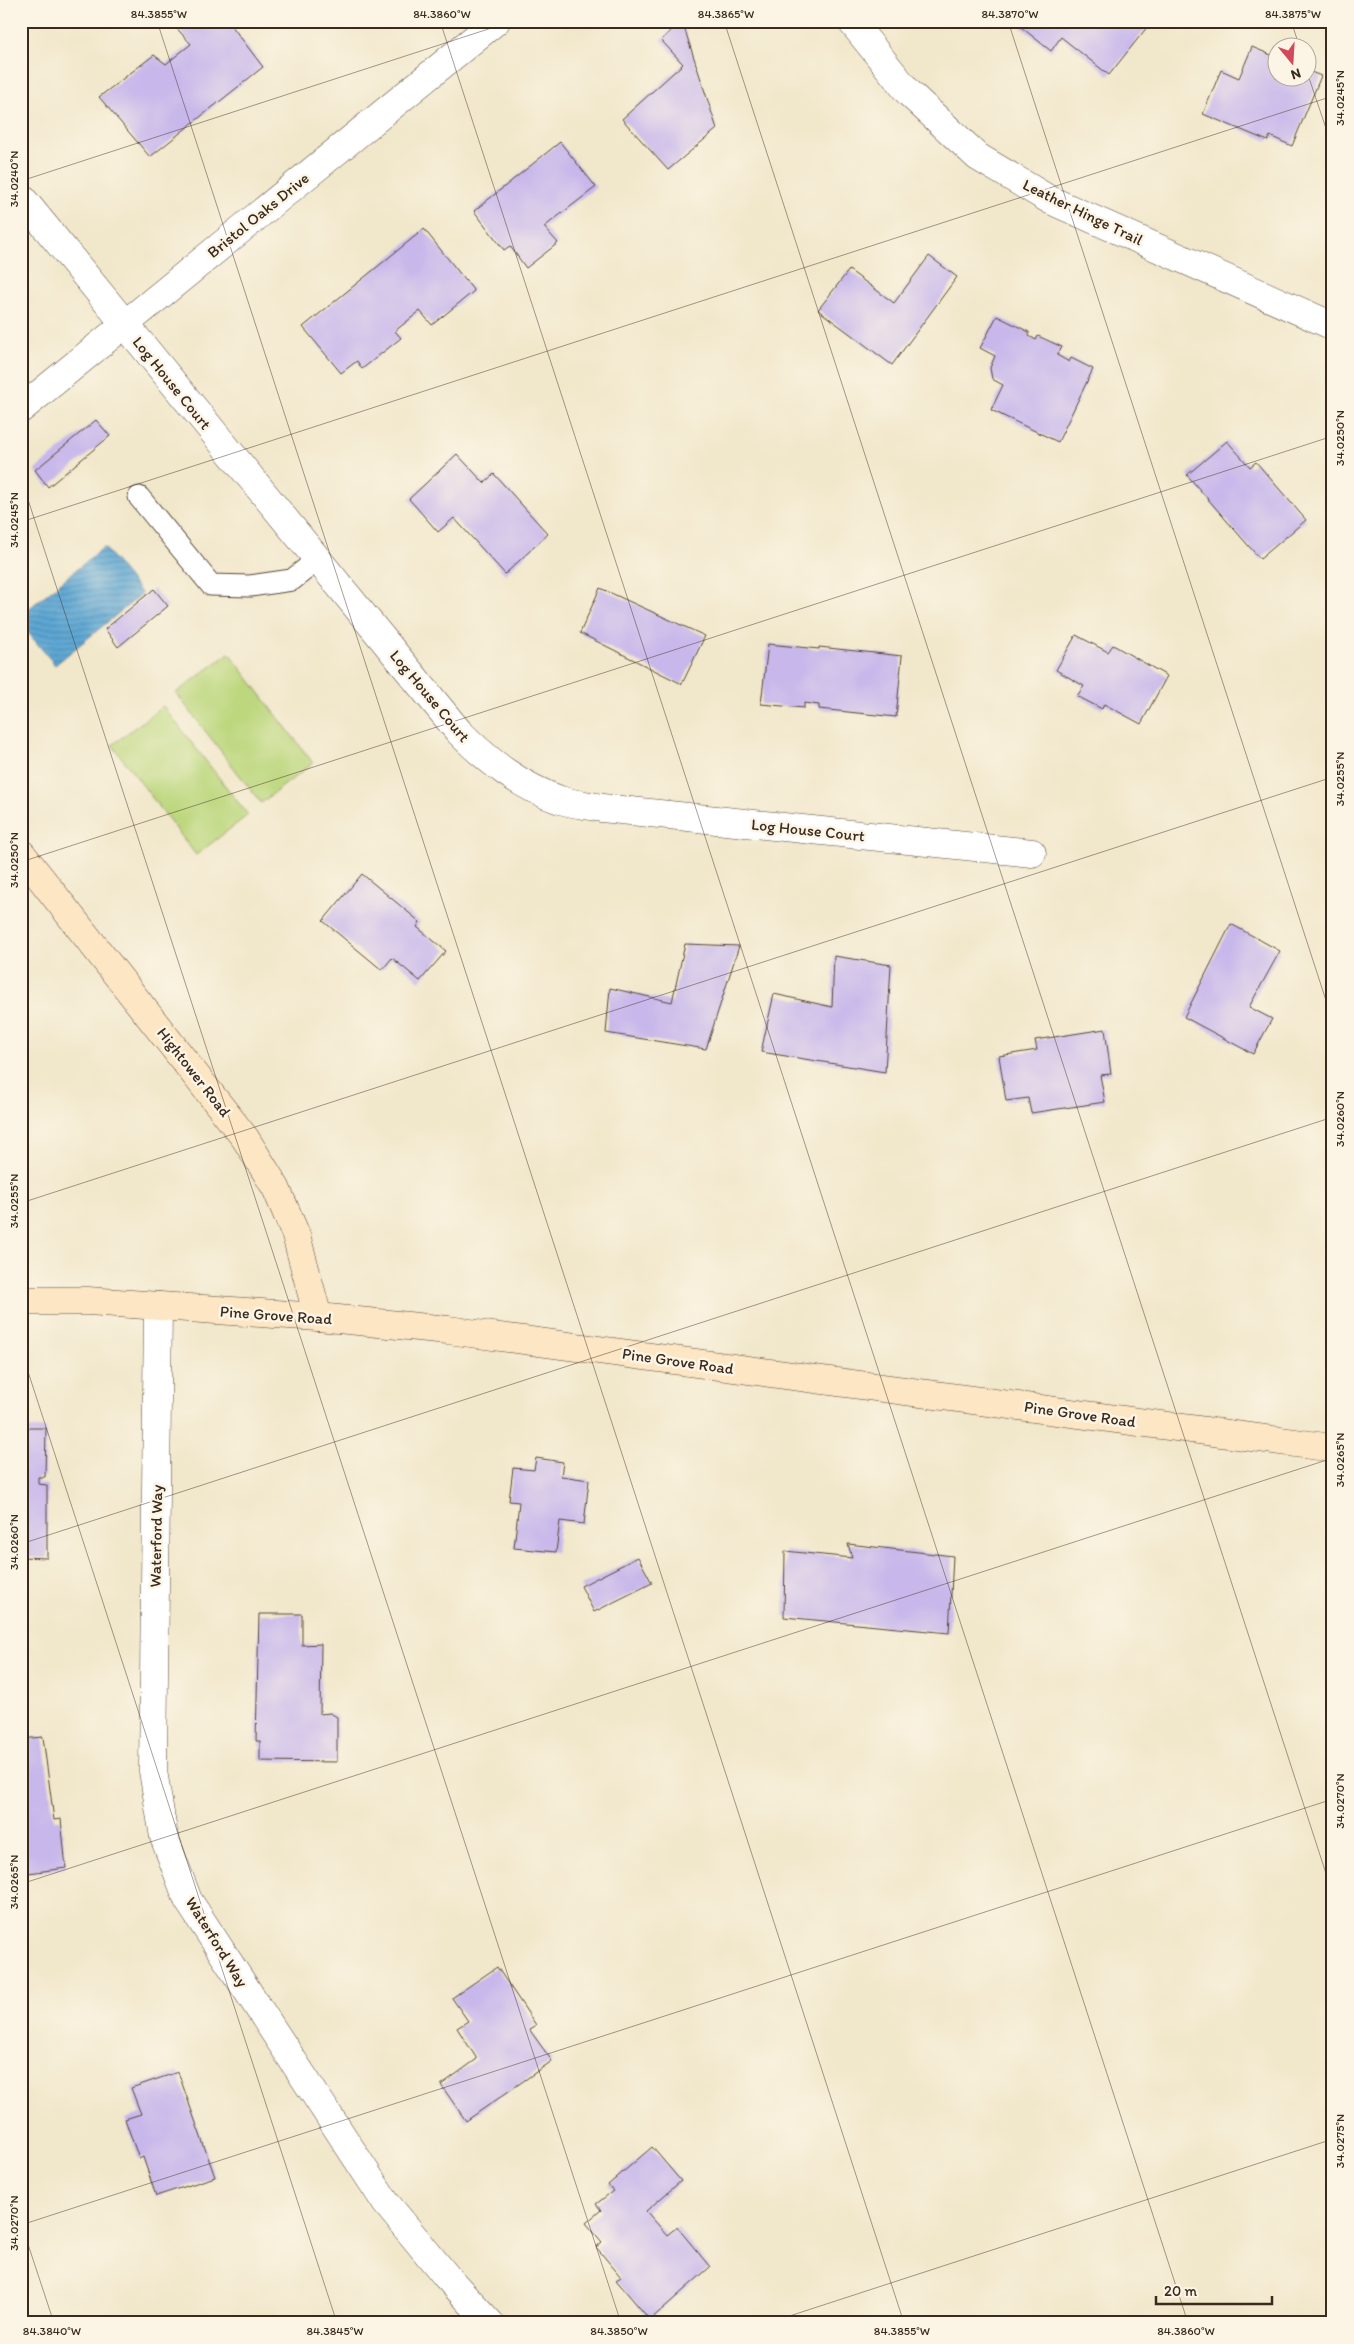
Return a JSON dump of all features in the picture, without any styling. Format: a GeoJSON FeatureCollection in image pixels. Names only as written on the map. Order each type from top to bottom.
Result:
{"type":"FeatureCollection","features":[{"type":"Feature","properties":{"kind":"main road","name":"Hightower Road"},"geometry":{"type":"LineString","coordinates":[[21,854],[112,966],[256,1155],[276,1188],[296,1236],[318,1317]]}},
{"type":"Feature","properties":{"kind":"main road","name":"Pine Grove Road"},"geometry":{"type":"LineString","coordinates":[[21,1301],[88,1301],[318,1317],[458,1331],[1333,1448]]}},
{"type":"Feature","properties":{"kind":"street","name":"Bristol Oaks Drive"},"geometry":{"type":"LineString","coordinates":[[21,409],[496,21]]}},
{"type":"Feature","properties":{"kind":"street","name":"Leather Hinge Trail"},"geometry":{"type":"LineString","coordinates":[[851,21],[908,92],[978,157],[1050,200],[1333,326]]}},
{"type":"Feature","properties":{"kind":"street","name":"Log House Court"},"geometry":{"type":"LineString","coordinates":[[21,198],[459,732],[488,761],[520,782],[561,800],[602,808],[1032,853]]}},
{"type":"Feature","properties":{"kind":"street","name":"Waterford Way"},"geometry":{"type":"LineString","coordinates":[[158,1306],[153,1770],[164,1837],[188,1900],[386,2203],[447,2277],[490,2323]]}},
{"type":"Feature","properties":{"kind":"lane"},"geometry":{"type":"LineString","coordinates":[[139,497],[212,584],[250,586],[292,580],[317,560]]}},
{"type":"Feature","properties":{"kind":"green space"},"geometry":{"type":"Polygon","coordinates":[[[229,653],[313,763],[261,803],[176,693],[229,653]]]}},
{"type":"Feature","properties":{"kind":"green space"},"geometry":{"type":"Polygon","coordinates":[[[163,706],[248,815],[196,855],[112,745],[163,706]]]}},
{"type":"Feature","properties":{"kind":"water"},"geometry":{"type":"Polygon","coordinates":[[[104,547],[142,594],[55,665],[21,624],[21,615],[104,547]]]}},
{"type":"Feature","properties":{"kind":"building"},"geometry":{"type":"Polygon","coordinates":[[[170,21],[228,21],[263,67],[150,157],[99,97],[154,55],[166,64],[191,44],[170,21]]]}},
{"type":"Feature","properties":{"kind":"building"},"geometry":{"type":"Polygon","coordinates":[[[682,21],[717,129],[668,170],[622,119],[683,64],[661,40],[682,21]]]}},
{"type":"Feature","properties":{"kind":"building"},"geometry":{"type":"Polygon","coordinates":[[[1018,21],[1152,21],[1109,75],[1061,37],[1051,51],[1016,23],[1018,21]]]}},
{"type":"Feature","properties":{"kind":"building"},"geometry":{"type":"Polygon","coordinates":[[[1252,47],[1266,53],[1266,88],[1316,88],[1316,74],[1321,76],[1292,146],[1270,136],[1268,141],[1203,114],[1221,70],[1239,78],[1252,47]]]}},
{"type":"Feature","properties":{"kind":"building"},"geometry":{"type":"Polygon","coordinates":[[[560,142],[596,187],[544,227],[558,243],[526,268],[510,246],[504,250],[474,211],[560,142]]]}},
{"type":"Feature","properties":{"kind":"building"},"geometry":{"type":"Polygon","coordinates":[[[424,229],[474,291],[432,325],[420,311],[395,331],[401,338],[362,369],[357,361],[341,373],[303,327],[424,229]]]}},
{"type":"Feature","properties":{"kind":"building"},"geometry":{"type":"Polygon","coordinates":[[[929,256],[957,277],[892,365],[818,310],[849,270],[894,303],[929,256]]]}},
{"type":"Feature","properties":{"kind":"building"},"geometry":{"type":"Polygon","coordinates":[[[997,316],[1029,332],[1029,336],[1036,340],[1038,336],[1062,347],[1057,355],[1069,362],[1071,358],[1093,369],[1058,442],[991,410],[1003,385],[992,379],[990,368],[995,356],[980,348],[997,316]]]}},
{"type":"Feature","properties":{"kind":"building"},"geometry":{"type":"Polygon","coordinates":[[[96,420],[110,436],[48,487],[35,470],[96,420]]]}},
{"type":"Feature","properties":{"kind":"building"},"geometry":{"type":"Polygon","coordinates":[[[1227,441],[1250,467],[1256,462],[1306,520],[1260,559],[1187,475],[1227,441]]]}},
{"type":"Feature","properties":{"kind":"building"},"geometry":{"type":"Polygon","coordinates":[[[457,454],[484,483],[494,474],[548,534],[505,574],[454,518],[438,532],[409,499],[457,454]]]}},
{"type":"Feature","properties":{"kind":"building"},"geometry":{"type":"Polygon","coordinates":[[[600,588],[705,636],[682,684],[580,633],[600,588]]]}},
{"type":"Feature","properties":{"kind":"building"},"geometry":{"type":"Polygon","coordinates":[[[154,589],[168,606],[118,647],[105,629],[154,589]]]}},
{"type":"Feature","properties":{"kind":"building"},"geometry":{"type":"Polygon","coordinates":[[[1076,635],[1108,652],[1113,645],[1167,676],[1141,724],[1104,704],[1102,709],[1077,696],[1084,686],[1056,670],[1076,635]]]}},
{"type":"Feature","properties":{"kind":"building"},"geometry":{"type":"Polygon","coordinates":[[[768,644],[819,649],[819,647],[902,656],[896,717],[819,709],[819,705],[804,703],[804,708],[761,704],[768,644]]]}},
{"type":"Feature","properties":{"kind":"building"},"geometry":{"type":"Polygon","coordinates":[[[362,874],[420,922],[417,927],[446,951],[420,981],[392,958],[382,970],[323,921],[362,874]]]}},
{"type":"Feature","properties":{"kind":"building"},"geometry":{"type":"Polygon","coordinates":[[[1231,924],[1280,951],[1249,1007],[1272,1019],[1253,1054],[1184,1017],[1231,924]]]}},
{"type":"Feature","properties":{"kind":"building"},"geometry":{"type":"Polygon","coordinates":[[[685,944],[739,946],[706,1049],[606,1033],[610,988],[672,1002],[685,944]]]}},
{"type":"Feature","properties":{"kind":"building"},"geometry":{"type":"Polygon","coordinates":[[[834,956],[891,965],[885,1072],[761,1052],[774,994],[832,1007],[834,956]]]}},
{"type":"Feature","properties":{"kind":"building"},"geometry":{"type":"Polygon","coordinates":[[[1105,1029],[1111,1074],[1100,1075],[1105,1102],[1031,1113],[1028,1098],[1006,1101],[999,1056],[1037,1050],[1035,1040],[1105,1029]]]}},
{"type":"Feature","properties":{"kind":"building"},"geometry":{"type":"Polygon","coordinates":[[[21,1428],[46,1428],[45,1477],[38,1477],[38,1484],[47,1485],[47,1558],[21,1557],[21,1428]]]}},
{"type":"Feature","properties":{"kind":"building"},"geometry":{"type":"Polygon","coordinates":[[[536,1458],[563,1462],[561,1476],[589,1480],[584,1524],[560,1521],[556,1552],[514,1548],[519,1502],[509,1501],[513,1468],[534,1470],[536,1458]]]}},
{"type":"Feature","properties":{"kind":"building"},"geometry":{"type":"Polygon","coordinates":[[[848,1544],[953,1556],[949,1633],[784,1617],[785,1551],[852,1558],[848,1544]]]}},
{"type":"Feature","properties":{"kind":"building"},"geometry":{"type":"Polygon","coordinates":[[[638,1557],[652,1583],[594,1612],[581,1586],[638,1557]]]}},
{"type":"Feature","properties":{"kind":"building"},"geometry":{"type":"Polygon","coordinates":[[[259,1614],[302,1614],[302,1645],[321,1644],[320,1714],[330,1713],[337,1717],[337,1762],[260,1761],[260,1741],[256,1741],[259,1614]]]}},
{"type":"Feature","properties":{"kind":"building"},"geometry":{"type":"Polygon","coordinates":[[[43,1737],[54,1820],[61,1819],[66,1868],[21,1874],[21,1739],[43,1737]]]}},
{"type":"Feature","properties":{"kind":"building"},"geometry":{"type":"Polygon","coordinates":[[[497,1967],[536,2025],[529,2029],[552,2061],[466,2121],[441,2085],[477,2059],[457,2028],[468,2021],[452,1998],[497,1967]]]}},
{"type":"Feature","properties":{"kind":"building"},"geometry":{"type":"Polygon","coordinates":[[[178,2072],[215,2177],[156,2196],[143,2157],[139,2159],[125,2119],[141,2114],[131,2088],[178,2072]]]}},
{"type":"Feature","properties":{"kind":"building"},"geometry":{"type":"Polygon","coordinates":[[[652,2147],[681,2181],[646,2211],[667,2235],[677,2227],[710,2267],[650,2320],[616,2280],[621,2277],[596,2247],[602,2242],[586,2223],[601,2210],[596,2204],[613,2191],[608,2185],[652,2147]]]}}]}
